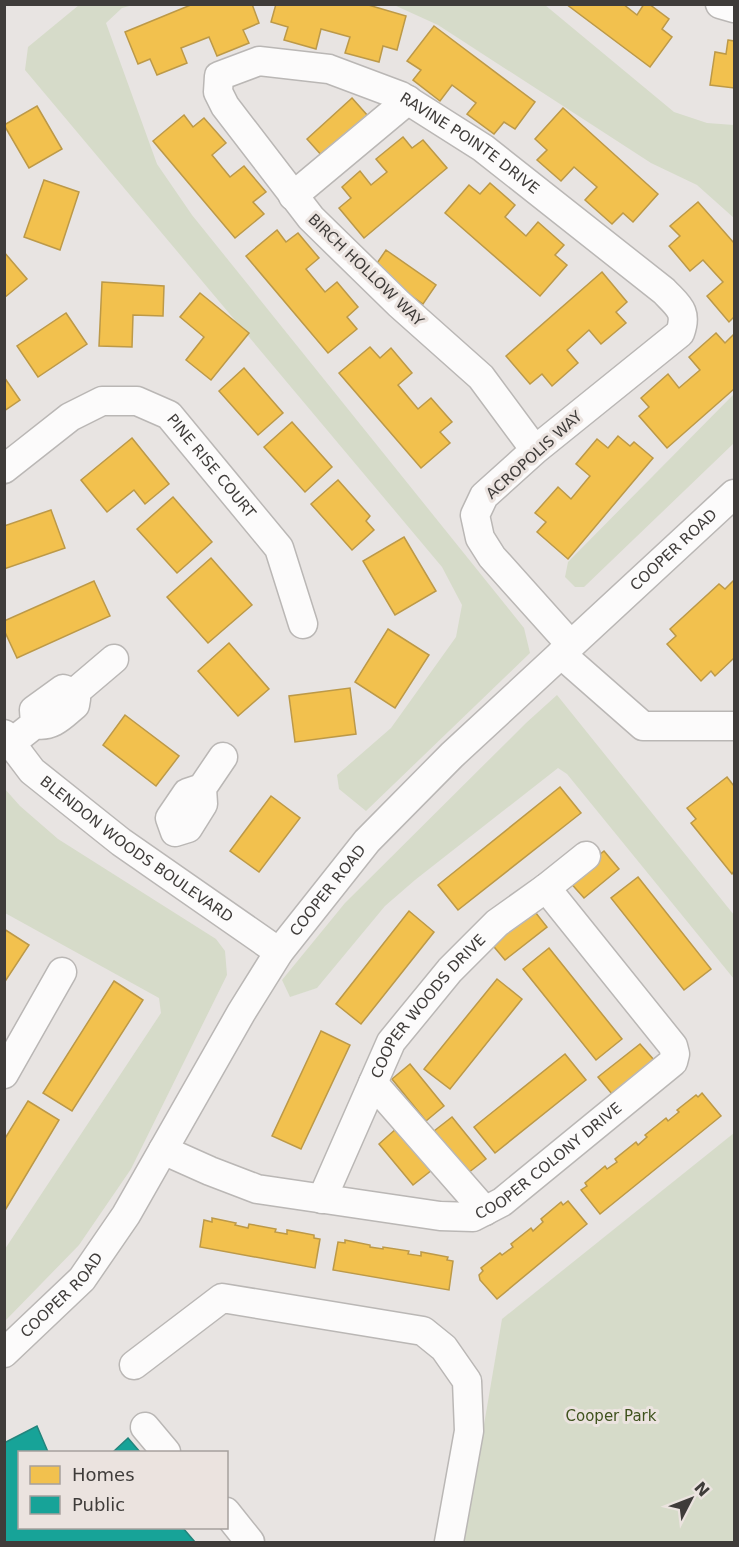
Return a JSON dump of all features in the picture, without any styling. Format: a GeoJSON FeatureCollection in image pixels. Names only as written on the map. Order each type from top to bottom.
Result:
{"type":"FeatureCollection","features":[{"type":"Feature","properties":{"kind":"street","name":"RAVINE POINTE DRIVE"},"geometry":{"type":"LineString","coordinates":[[219,76],[260,61],[329,69],[408,100],[483,148],[664,291],[682,311]]}},
{"type":"Feature","properties":{"kind":"street","name":"BIRCH HOLLOW WAY"},"geometry":{"type":"LineString","coordinates":[[219,76],[218,92],[225,106],[311,218],[391,297],[481,377],[535,450]]}},
{"type":"Feature","properties":{"kind":"street"},"geometry":{"type":"LineString","coordinates":[[293,196],[408,100]]}},
{"type":"Feature","properties":{"kind":"street","name":"ACROPOLIS WAY"},"geometry":{"type":"LineString","coordinates":[[682,311],[684,322],[680,333],[535,450],[484,496],[476,515],[480,538],[492,557],[566,649],[643,726],[735,726]]}},
{"type":"Feature","properties":{"kind":"street","name":"PINE RISE COURT"},"geometry":{"type":"LineString","coordinates":[[4,469],[70,417],[102,402],[137,401],[169,415],[279,548],[303,624]]}},
{"type":"Feature","properties":{"kind":"street","name":"COOPER ROAD"},"geometry":{"type":"LineString","coordinates":[[4,1353],[82,1279],[126,1215],[241,1013],[279,952],[367,841],[452,755],[735,494]]}},
{"type":"Feature","properties":{"kind":"street"},"geometry":{"type":"LineString","coordinates":[[8,738],[35,724],[44,726],[51,724],[75,705],[74,693],[114,659]]}},
{"type":"Feature","properties":{"kind":"street","name":"BLENDON WOODS BOULEVARD"},"geometry":{"type":"LineString","coordinates":[[8,738],[32,771],[151,863],[279,952]]}},
{"type":"Feature","properties":{"kind":"street"},"geometry":{"type":"LineString","coordinates":[[151,863],[175,832],[170,818],[187,793],[202,788],[223,757]]}},
{"type":"Feature","properties":{"kind":"street","name":"COOPER WOODS DRIVE"},"geometry":{"type":"LineString","coordinates":[[322,1199],[391,1042],[450,970],[497,923],[546,888],[585,856]]}},
{"type":"Feature","properties":{"kind":"street","name":"COOPER COLONY DRIVE"},"geometry":{"type":"LineString","coordinates":[[163,1150],[210,1172],[257,1189],[322,1199],[440,1216],[473,1217],[502,1202],[673,1062],[675,1054],[673,1046],[546,888]]}},
{"type":"Feature","properties":{"kind":"street"},"geometry":{"type":"LineString","coordinates":[[4,1074],[62,972]]}},
{"type":"Feature","properties":{"kind":"street"},"geometry":{"type":"LineString","coordinates":[[373,1083],[485,1211]]}},
{"type":"Feature","properties":{"kind":"street"},"geometry":{"type":"LineString","coordinates":[[134,1365],[222,1298],[423,1331],[444,1348],[467,1381],[469,1431],[449,1542]]}},
{"type":"Feature","properties":{"kind":"street"},"geometry":{"type":"LineString","coordinates":[[145,1427],[165,1451]]}},
{"type":"Feature","properties":{"kind":"street"},"geometry":{"type":"LineString","coordinates":[[228,1514],[250,1542]]}},
{"type":"Feature","properties":{"kind":"green space"},"geometry":{"type":"Polygon","coordinates":[[[79,5],[133,5],[122,8],[106,23],[157,164],[192,215],[524,628],[530,653],[366,811],[339,789],[337,775],[391,728],[456,637],[462,605],[442,567],[25,70],[28,47],[79,5]]]}},
{"type":"Feature","properties":{"kind":"green space"},"geometry":{"type":"Polygon","coordinates":[[[394,5],[545,5],[674,112],[707,123],[734,125],[734,218],[697,185],[651,163],[438,25],[394,5]]]}},
{"type":"Feature","properties":{"kind":"green space"},"geometry":{"type":"Polygon","coordinates":[[[734,394],[734,443],[584,587],[575,587],[565,577],[568,562],[734,394]]]}},
{"type":"Feature","properties":{"kind":"green space"},"geometry":{"type":"Polygon","coordinates":[[[557,695],[734,915],[734,979],[567,774],[558,768],[385,906],[317,988],[290,997],[282,980],[345,903],[557,695]]]}},
{"type":"Feature","properties":{"kind":"green space"},"geometry":{"type":"Polygon","coordinates":[[[4,788],[20,806],[58,839],[216,939],[225,951],[227,975],[131,1169],[79,1245],[5,1321],[5,1249],[161,1013],[159,998],[5,913],[4,788]]]}},
{"type":"Feature","properties":{"kind":"green space","name":"Cooper Park"},"geometry":{"type":"Polygon","coordinates":[[[734,1133],[734,1542],[464,1542],[502,1319],[734,1133]]]}},
{"type":"Feature","properties":{"kind":"building: Homes"},"geometry":{"type":"Polygon","coordinates":[[[193,4],[252,4],[259,23],[243,30],[249,43],[217,56],[209,37],[181,48],[187,63],[157,75],[150,59],[138,64],[125,32],[193,4]]]}},
{"type":"Feature","properties":{"kind":"building: Homes"},"geometry":{"type":"Polygon","coordinates":[[[276,4],[365,4],[406,16],[397,50],[383,46],[379,62],[345,53],[350,37],[321,29],[316,49],[284,40],[288,27],[271,22],[276,4]]]}},
{"type":"Feature","properties":{"kind":"building: Homes"},"geometry":{"type":"Polygon","coordinates":[[[566,4],[623,4],[637,15],[644,4],[649,4],[669,19],[662,29],[672,37],[650,67],[566,4]]]}},
{"type":"Feature","properties":{"kind":"building: Homes"},"geometry":{"type":"Polygon","coordinates":[[[434,26],[535,102],[515,129],[504,122],[494,134],[467,114],[476,103],[452,85],[440,101],[413,80],[421,70],[407,61],[434,26]]]}},
{"type":"Feature","properties":{"kind":"building: Homes"},"geometry":{"type":"Polygon","coordinates":[[[728,40],[734,41],[734,88],[710,85],[715,52],[726,54],[728,40]]]}},
{"type":"Feature","properties":{"kind":"building: Homes"},"geometry":{"type":"Polygon","coordinates":[[[352,98],[368,116],[323,157],[307,139],[352,98]]]}},
{"type":"Feature","properties":{"kind":"building: Homes"},"geometry":{"type":"Polygon","coordinates":[[[37,106],[62,149],[29,168],[4,125],[37,106]]]}},
{"type":"Feature","properties":{"kind":"building: Homes"},"geometry":{"type":"Polygon","coordinates":[[[563,108],[658,194],[633,222],[623,213],[612,224],[585,200],[597,187],[574,167],[561,181],[537,160],[547,150],[535,139],[563,108]]]}},
{"type":"Feature","properties":{"kind":"building: Homes"},"geometry":{"type":"Polygon","coordinates":[[[184,115],[193,127],[204,118],[226,143],[212,155],[230,177],[244,166],[266,192],[253,202],[264,214],[235,238],[153,141],[184,115]]]}},
{"type":"Feature","properties":{"kind":"building: Homes"},"geometry":{"type":"Polygon","coordinates":[[[403,137],[412,148],[423,140],[447,168],[364,238],[339,208],[351,198],[342,187],[360,171],[371,185],[387,172],[376,159],[403,137]]]}},
{"type":"Feature","properties":{"kind":"building: Homes"},"geometry":{"type":"Polygon","coordinates":[[[44,180],[79,192],[60,250],[24,237],[44,180]]]}},
{"type":"Feature","properties":{"kind":"building: Homes"},"geometry":{"type":"Polygon","coordinates":[[[490,183],[515,205],[505,217],[526,236],[538,222],[564,245],[555,255],[567,265],[540,296],[445,213],[469,185],[480,194],[490,183]]]}},
{"type":"Feature","properties":{"kind":"building: Homes"},"geometry":{"type":"Polygon","coordinates":[[[698,202],[734,243],[734,317],[729,322],[707,296],[723,282],[703,260],[690,271],[669,246],[680,236],[670,226],[698,202]]]}},
{"type":"Feature","properties":{"kind":"building: Homes"},"geometry":{"type":"Polygon","coordinates":[[[277,230],[286,242],[298,233],[319,258],[306,269],[325,292],[337,282],[358,307],[347,317],[357,329],[328,353],[246,256],[277,230]]]}},
{"type":"Feature","properties":{"kind":"building: Homes"},"geometry":{"type":"Polygon","coordinates":[[[386,250],[436,285],[423,304],[373,269],[386,250]]]}},
{"type":"Feature","properties":{"kind":"building: Homes"},"geometry":{"type":"Polygon","coordinates":[[[4,252],[27,279],[4,298],[4,252]]]}},
{"type":"Feature","properties":{"kind":"building: Homes"},"geometry":{"type":"Polygon","coordinates":[[[602,272],[627,302],[616,312],[626,323],[601,344],[589,330],[567,350],[578,363],[552,386],[542,374],[530,384],[506,356],[602,272]]]}},
{"type":"Feature","properties":{"kind":"building: Homes"},"geometry":{"type":"Polygon","coordinates":[[[102,282],[164,286],[163,316],[133,315],[132,347],[99,346],[102,282]]]}},
{"type":"Feature","properties":{"kind":"building: Homes"},"geometry":{"type":"Polygon","coordinates":[[[200,293],[249,333],[211,380],[186,360],[204,337],[180,317],[200,293]]]}},
{"type":"Feature","properties":{"kind":"building: Homes"},"geometry":{"type":"Polygon","coordinates":[[[66,313],[87,344],[38,377],[17,346],[66,313]]]}},
{"type":"Feature","properties":{"kind":"building: Homes"},"geometry":{"type":"Polygon","coordinates":[[[716,333],[725,343],[734,334],[734,389],[667,448],[639,416],[649,407],[641,398],[668,374],[679,388],[700,370],[689,357],[716,333]]]}},
{"type":"Feature","properties":{"kind":"building: Homes"},"geometry":{"type":"Polygon","coordinates":[[[370,347],[380,358],[391,348],[412,373],[398,385],[418,409],[431,398],[452,422],[440,432],[450,443],[421,468],[339,373],[370,347]]]}},
{"type":"Feature","properties":{"kind":"building: Homes"},"geometry":{"type":"Polygon","coordinates":[[[244,368],[283,413],[258,435],[219,391],[244,368]]]}},
{"type":"Feature","properties":{"kind":"building: Homes"},"geometry":{"type":"Polygon","coordinates":[[[4,377],[20,400],[4,411],[4,377]]]}},
{"type":"Feature","properties":{"kind":"building: Homes"},"geometry":{"type":"Polygon","coordinates":[[[292,422],[332,467],[305,492],[264,447],[292,422]]]}},
{"type":"Feature","properties":{"kind":"building: Homes"},"geometry":{"type":"Polygon","coordinates":[[[618,436],[630,446],[634,442],[653,458],[568,559],[537,532],[546,522],[535,513],[558,487],[571,499],[590,476],[576,464],[597,439],[608,448],[618,436]]]}},
{"type":"Feature","properties":{"kind":"building: Homes"},"geometry":{"type":"Polygon","coordinates":[[[132,438],[169,484],[145,504],[134,490],[107,512],[81,480],[132,438]]]}},
{"type":"Feature","properties":{"kind":"building: Homes"},"geometry":{"type":"Polygon","coordinates":[[[338,480],[370,516],[366,521],[374,530],[352,550],[311,504],[338,480]]]}},
{"type":"Feature","properties":{"kind":"building: Homes"},"geometry":{"type":"Polygon","coordinates":[[[173,497],[212,542],[177,573],[137,529],[173,497]]]}},
{"type":"Feature","properties":{"kind":"building: Homes"},"geometry":{"type":"Polygon","coordinates":[[[51,510],[65,548],[4,569],[4,526],[51,510]]]}},
{"type":"Feature","properties":{"kind":"building: Homes"},"geometry":{"type":"Polygon","coordinates":[[[404,537],[436,591],[395,615],[363,561],[404,537]]]}},
{"type":"Feature","properties":{"kind":"building: Homes"},"geometry":{"type":"Polygon","coordinates":[[[211,558],[252,605],[208,643],[167,597],[211,558]]]}},
{"type":"Feature","properties":{"kind":"building: Homes"},"geometry":{"type":"Polygon","coordinates":[[[734,580],[734,658],[715,676],[711,671],[701,681],[667,644],[676,636],[670,629],[719,584],[725,589],[734,580]]]}},
{"type":"Feature","properties":{"kind":"building: Homes"},"geometry":{"type":"Polygon","coordinates":[[[94,581],[110,616],[17,658],[4,630],[4,621],[94,581]]]}},
{"type":"Feature","properties":{"kind":"building: Homes"},"geometry":{"type":"Polygon","coordinates":[[[388,629],[429,655],[395,708],[355,682],[388,629]]]}},
{"type":"Feature","properties":{"kind":"building: Homes"},"geometry":{"type":"Polygon","coordinates":[[[229,643],[269,689],[238,716],[198,671],[229,643]]]}},
{"type":"Feature","properties":{"kind":"building: Homes"},"geometry":{"type":"Polygon","coordinates":[[[350,688],[356,734],[295,742],[289,696],[350,688]]]}},
{"type":"Feature","properties":{"kind":"building: Homes"},"geometry":{"type":"Polygon","coordinates":[[[125,715],[179,756],[156,786],[103,745],[125,715]]]}},
{"type":"Feature","properties":{"kind":"building: Homes"},"geometry":{"type":"Polygon","coordinates":[[[727,777],[734,786],[734,871],[732,874],[691,823],[696,819],[687,808],[727,777]]]}},
{"type":"Feature","properties":{"kind":"building: Homes"},"geometry":{"type":"Polygon","coordinates":[[[560,787],[581,813],[458,910],[438,885],[560,787]]]}},
{"type":"Feature","properties":{"kind":"building: Homes"},"geometry":{"type":"Polygon","coordinates":[[[271,796],[300,818],[259,872],[230,851],[271,796]]]}},
{"type":"Feature","properties":{"kind":"building: Homes"},"geometry":{"type":"Polygon","coordinates":[[[604,851],[619,869],[584,898],[568,880],[604,851]]]}},
{"type":"Feature","properties":{"kind":"building: Homes"},"geometry":{"type":"Polygon","coordinates":[[[638,877],[711,969],[684,990],[611,898],[638,877]]]}},
{"type":"Feature","properties":{"kind":"building: Homes"},"geometry":{"type":"Polygon","coordinates":[[[532,908],[547,927],[505,960],[490,942],[532,908]]]}},
{"type":"Feature","properties":{"kind":"building: Homes"},"geometry":{"type":"Polygon","coordinates":[[[409,911],[434,932],[361,1024],[336,1004],[409,911]]]}},
{"type":"Feature","properties":{"kind":"building: Homes"},"geometry":{"type":"Polygon","coordinates":[[[4,929],[29,945],[4,983],[4,929]]]}},
{"type":"Feature","properties":{"kind":"building: Homes"},"geometry":{"type":"Polygon","coordinates":[[[549,948],[622,1039],[596,1060],[523,969],[549,948]]]}},
{"type":"Feature","properties":{"kind":"building: Homes"},"geometry":{"type":"Polygon","coordinates":[[[497,979],[522,999],[450,1089],[424,1069],[497,979]]]}},
{"type":"Feature","properties":{"kind":"building: Homes"},"geometry":{"type":"Polygon","coordinates":[[[114,981],[143,1000],[72,1111],[43,1093],[114,981]]]}},
{"type":"Feature","properties":{"kind":"building: Homes"},"geometry":{"type":"Polygon","coordinates":[[[321,1031],[350,1045],[301,1149],[272,1136],[321,1031]]]}},
{"type":"Feature","properties":{"kind":"building: Homes"},"geometry":{"type":"Polygon","coordinates":[[[640,1044],[654,1060],[612,1094],[598,1077],[640,1044]]]}},
{"type":"Feature","properties":{"kind":"building: Homes"},"geometry":{"type":"Polygon","coordinates":[[[565,1054],[586,1080],[495,1153],[474,1127],[565,1054]]]}},
{"type":"Feature","properties":{"kind":"building: Homes"},"geometry":{"type":"Polygon","coordinates":[[[410,1064],[444,1106],[426,1121],[392,1079],[410,1064]]]}},
{"type":"Feature","properties":{"kind":"building: Homes"},"geometry":{"type":"Polygon","coordinates":[[[702,1093],[721,1116],[600,1214],[581,1190],[587,1186],[585,1183],[605,1166],[607,1169],[617,1162],[615,1159],[636,1142],[638,1145],[647,1137],[645,1135],[666,1118],[668,1121],[679,1112],[677,1110],[702,1093]]]}},
{"type":"Feature","properties":{"kind":"building: Homes"},"geometry":{"type":"Polygon","coordinates":[[[28,1101],[59,1120],[4,1212],[4,1140],[28,1101]]]}},
{"type":"Feature","properties":{"kind":"building: Homes"},"geometry":{"type":"Polygon","coordinates":[[[452,1117],[486,1159],[468,1173],[434,1131],[452,1117]]]}},
{"type":"Feature","properties":{"kind":"building: Homes"},"geometry":{"type":"Polygon","coordinates":[[[397,1128],[432,1170],[413,1185],[379,1144],[397,1128]]]}},
{"type":"Feature","properties":{"kind":"building: Homes"},"geometry":{"type":"Polygon","coordinates":[[[568,1201],[587,1224],[497,1299],[480,1280],[479,1275],[483,1271],[481,1268],[500,1253],[502,1255],[513,1247],[511,1244],[531,1228],[533,1231],[543,1222],[541,1219],[561,1202],[563,1205],[568,1201]]]}},
{"type":"Feature","properties":{"kind":"building: Homes"},"geometry":{"type":"Polygon","coordinates":[[[212,1218],[248,1228],[249,1224],[276,1229],[275,1232],[287,1234],[287,1230],[314,1235],[314,1238],[320,1239],[315,1268],[200,1247],[204,1220],[212,1222],[212,1218]]]}},
{"type":"Feature","properties":{"kind":"building: Homes"},"geometry":{"type":"Polygon","coordinates":[[[345,1240],[370,1245],[370,1247],[409,1251],[408,1254],[421,1256],[421,1252],[448,1257],[447,1260],[453,1261],[449,1290],[333,1270],[338,1242],[345,1243],[345,1240]]]}},
{"type":"Feature","properties":{"kind":"building: Public"},"geometry":{"type":"Polygon","coordinates":[[[37,1426],[48,1451],[18,1451],[18,1529],[184,1529],[195,1542],[4,1542],[4,1443],[37,1426]]]}},
{"type":"Feature","properties":{"kind":"building: Public"},"geometry":{"type":"Polygon","coordinates":[[[128,1438],[139,1451],[114,1451],[128,1438]]]}}]}
